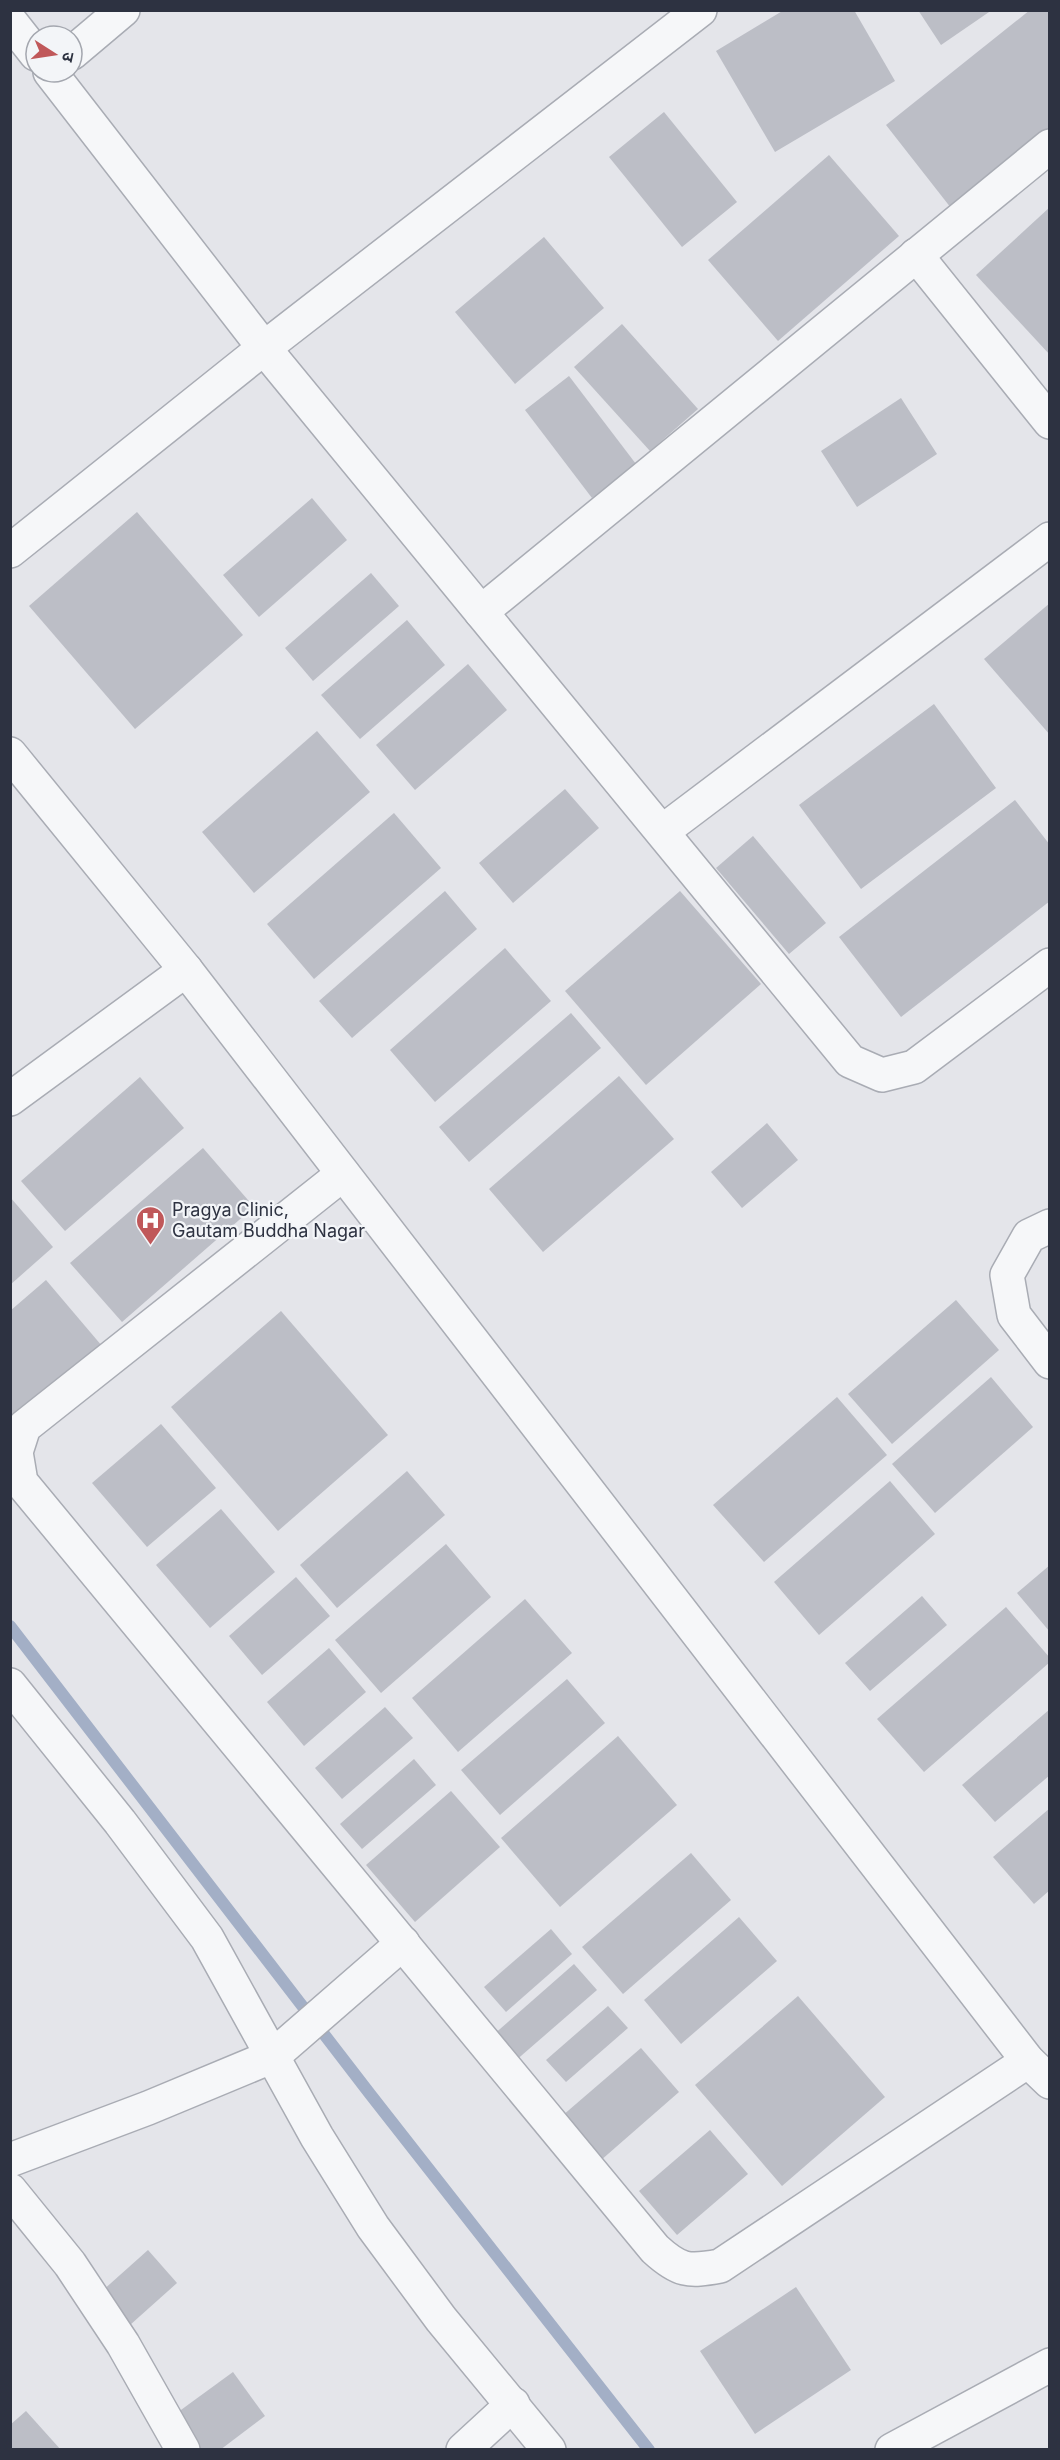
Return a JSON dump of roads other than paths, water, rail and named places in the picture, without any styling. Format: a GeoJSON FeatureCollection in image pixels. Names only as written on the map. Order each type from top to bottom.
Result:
{"type":"FeatureCollection","features":[{"type":"Feature","properties":{"kind":"street"},"geometry":{"type":"LineString","coordinates":[[84,43],[123,10]]}},
{"type":"Feature","properties":{"kind":"street"},"geometry":{"type":"LineString","coordinates":[[10,551],[264,348],[700,10]]}},
{"type":"Feature","properties":{"kind":"street"},"geometry":{"type":"LineString","coordinates":[[10,21],[24,39]]}},
{"type":"Feature","properties":{"kind":"street"},"geometry":{"type":"LineString","coordinates":[[59,84],[264,348],[850,1061],[882,1075],[914,1067],[1050,965]]}},
{"type":"Feature","properties":{"kind":"street"},"geometry":{"type":"LineString","coordinates":[[481,612],[1050,146]]}},
{"type":"Feature","properties":{"kind":"street"},"geometry":{"type":"LineString","coordinates":[[916,255],[1050,422]]}},
{"type":"Feature","properties":{"kind":"street"},"geometry":{"type":"LineString","coordinates":[[663,831],[1050,539]]}},
{"type":"Feature","properties":{"kind":"street"},"geometry":{"type":"LineString","coordinates":[[10,754],[186,970],[1039,2071],[720,2266],[692,2271],[671,2264],[655,2249],[21,1482],[16,1452],[24,1427],[343,1174]]}},
{"type":"Feature","properties":{"kind":"street"},"geometry":{"type":"LineString","coordinates":[[10,1099],[186,970]]}},
{"type":"Feature","properties":{"kind":"street"},"geometry":{"type":"LineString","coordinates":[[1050,1226],[1029,1236],[1007,1275],[1014,1315],[1050,1362]]}},
{"type":"Feature","properties":{"kind":"street"},"geometry":{"type":"LineString","coordinates":[[10,1685],[120,1822],[207,1938],[317,2137],[373,2227],[441,2319],[549,2450]]}},
{"type":"Feature","properties":{"kind":"street"},"geometry":{"type":"LineString","coordinates":[[10,2160],[148,2108],[273,2056],[296,2033],[403,1943]]}},
{"type":"Feature","properties":{"kind":"street"},"geometry":{"type":"LineString","coordinates":[[10,2190],[70,2264],[117,2335],[183,2450]]}},
{"type":"Feature","properties":{"kind":"street"},"geometry":{"type":"LineString","coordinates":[[892,2450],[1050,2365]]}},
{"type":"Feature","properties":{"kind":"street"},"geometry":{"type":"LineString","coordinates":[[463,2450],[513,2404]]}},
{"type":"Feature","properties":{"kind":"waterway"},"geometry":{"type":"LineString","coordinates":[[10,1626],[370,2094],[649,2450]]}},
{"type":"Feature","properties":{"kind":"place","name":"Pragya Clinic, Gautam Buddha Nagar"},"geometry":{"type":"Point","coordinates":[151,1246]}}]}
